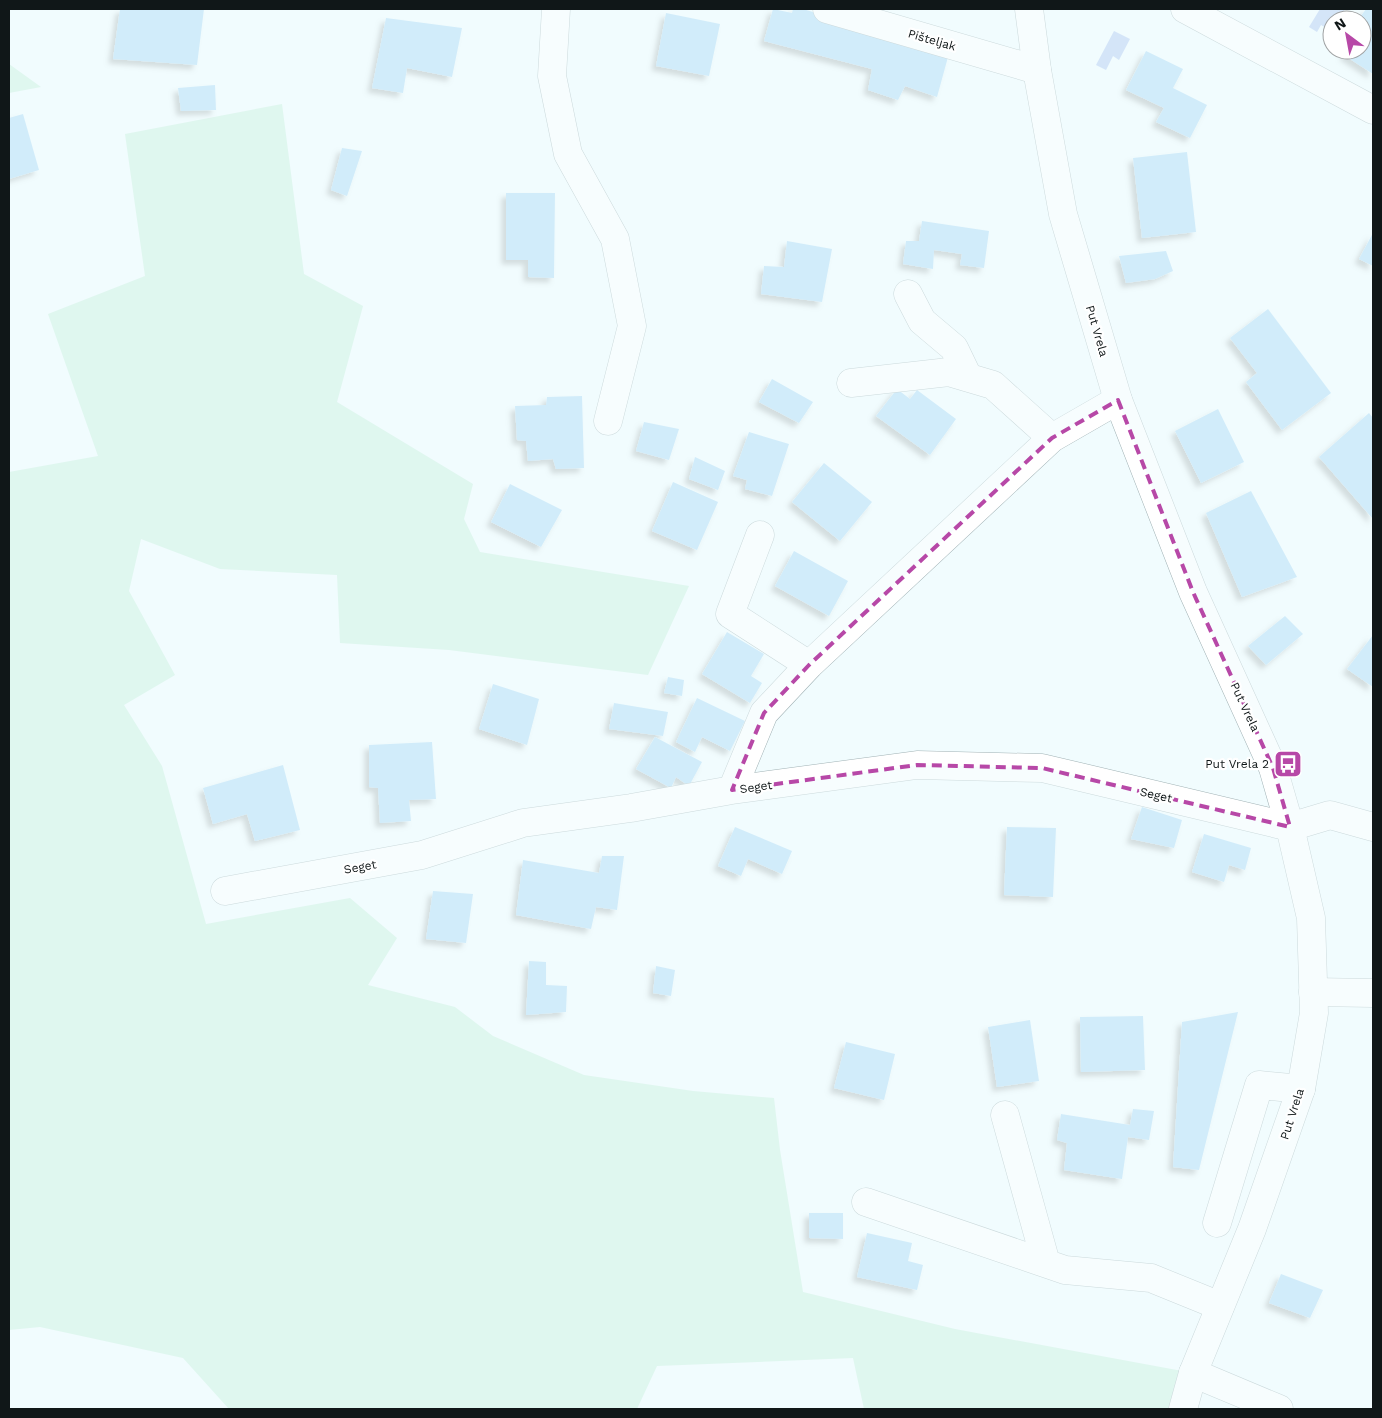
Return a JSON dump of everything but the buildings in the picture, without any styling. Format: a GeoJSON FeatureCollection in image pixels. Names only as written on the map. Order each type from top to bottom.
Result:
{"type":"FeatureCollection","features":[{"type":"Feature","properties":{"kind":"street"},"geometry":{"type":"LineString","coordinates":[[556,9],[552,76],[568,154],[615,240],[632,326],[608,421]]}},
{"type":"Feature","properties":{"kind":"street","name":"Pišteljak"},"geometry":{"type":"LineString","coordinates":[[827,9],[1037,70]]}},
{"type":"Feature","properties":{"kind":"street","name":"Put Vrela"},"geometry":{"type":"LineString","coordinates":[[1029,9],[1037,70],[1063,214],[1118,400],[1193,592],[1273,768],[1290,827],[1311,918],[1314,1013],[1301,1090],[1252,1229],[1193,1373],[1183,1409]]}},
{"type":"Feature","properties":{"kind":"street"},"geometry":{"type":"LineString","coordinates":[[1185,9],[1373,110]]}},
{"type":"Feature","properties":{"kind":"street"},"geometry":{"type":"LineString","coordinates":[[908,294],[922,322],[954,348],[968,377]]}},
{"type":"Feature","properties":{"kind":"street"},"geometry":{"type":"LineString","coordinates":[[851,383],[949,372],[968,377],[993,385],[1052,438]]}},
{"type":"Feature","properties":{"kind":"street"},"geometry":{"type":"LineString","coordinates":[[732,790],[764,713],[808,665],[1052,438],[1118,400]]}},
{"type":"Feature","properties":{"kind":"street"},"geometry":{"type":"LineString","coordinates":[[760,535],[730,614],[808,665]]}},
{"type":"Feature","properties":{"kind":"street","name":"Seget"},"geometry":{"type":"LineString","coordinates":[[225,891],[422,855],[524,823],[631,808],[732,790],[917,765],[1042,768],[1290,827]]}},
{"type":"Feature","properties":{"kind":"street"},"geometry":{"type":"LineString","coordinates":[[1290,827],[1330,815],[1373,827]]}},
{"type":"Feature","properties":{"kind":"street"},"geometry":{"type":"LineString","coordinates":[[1313,992],[1373,993]]}},
{"type":"Feature","properties":{"kind":"street"},"geometry":{"type":"LineString","coordinates":[[1217,1223],[1259,1085],[1301,1090]]}},
{"type":"Feature","properties":{"kind":"street"},"geometry":{"type":"LineString","coordinates":[[1005,1115],[1046,1263]]}},
{"type":"Feature","properties":{"kind":"street"},"geometry":{"type":"LineString","coordinates":[[866,1202],[1065,1270],[1151,1278],[1220,1306]]}},
{"type":"Feature","properties":{"kind":"street"},"geometry":{"type":"LineString","coordinates":[[1193,1373],[1279,1409]]}},
{"type":"Feature","properties":{"kind":"highlighted area"},"geometry":{"type":"Polygon","coordinates":[[[1118,400],[1193,592],[1273,768],[1290,827],[1042,768],[917,765],[732,790],[764,713],[809,665],[1052,438],[1118,400]]]}},
{"type":"Feature","properties":{"kind":"green space"},"geometry":{"type":"Polygon","coordinates":[[[9,64],[41,87],[9,93],[9,64]]]}},
{"type":"Feature","properties":{"kind":"green space"},"geometry":{"type":"Polygon","coordinates":[[[282,104],[304,274],[363,306],[337,402],[473,484],[464,519],[480,552],[689,586],[648,675],[449,650],[340,643],[337,575],[220,569],[141,539],[129,591],[175,675],[124,705],[162,766],[206,924],[350,898],[397,938],[368,985],[455,1007],[493,1036],[584,1075],[693,1091],[774,1098],[780,1150],[803,1292],[955,1329],[1193,1373],[1183,1409],[864,1409],[853,1358],[657,1366],[637,1409],[229,1409],[183,1358],[40,1327],[9,1330],[9,472],[98,456],[48,314],[145,276],[125,134],[282,104]]]}},
{"type":"Feature","properties":{"kind":"water"},"geometry":{"type":"Polygon","coordinates":[[[1320,9],[1345,9],[1322,10],[1322,26],[1317,32],[1309,27],[1320,9]]]}},
{"type":"Feature","properties":{"kind":"water"},"geometry":{"type":"Polygon","coordinates":[[[1114,31],[1130,39],[1119,60],[1113,56],[1106,70],[1096,65],[1114,31]]]}},
{"type":"Feature","properties":{"kind":"place","name":"Put Vrela 2"},"geometry":{"type":"Point","coordinates":[1288,764]}}]}
